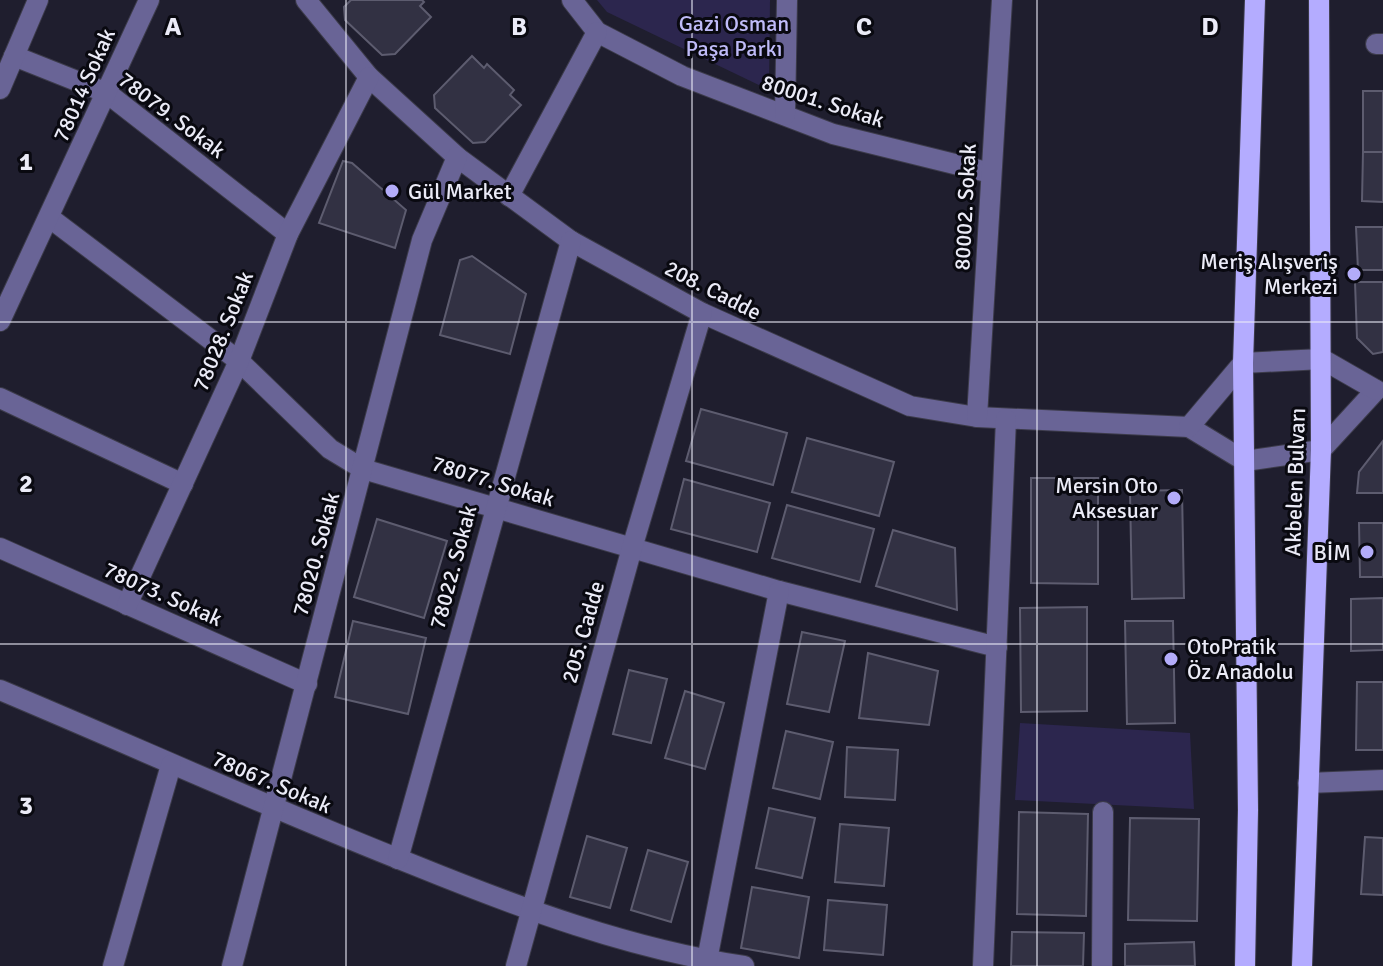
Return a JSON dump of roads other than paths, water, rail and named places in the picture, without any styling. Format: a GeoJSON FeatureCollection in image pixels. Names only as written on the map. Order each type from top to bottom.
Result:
{"type":"FeatureCollection","features":[{"type":"Feature","properties":{"kind":"main road"},"geometry":{"type":"LineString","coordinates":[[1245,966],[1248,810],[1243,363],[1255,0]]}},
{"type":"Feature","properties":{"kind":"main road","name":"Akbelen Bulvarı"},"geometry":{"type":"LineString","coordinates":[[1302,966],[1321,450],[1319,0]]}},
{"type":"Feature","properties":{"kind":"street"},"geometry":{"type":"LineString","coordinates":[[0,89],[38,0]]}},
{"type":"Feature","properties":{"kind":"street","name":"78014 Sokak"},"geometry":{"type":"LineString","coordinates":[[0,321],[149,0]]}},
{"type":"Feature","properties":{"kind":"street","name":"208. Cadde"},"geometry":{"type":"LineString","coordinates":[[306,0],[369,77],[457,157],[571,241],[702,313],[910,406],[977,417],[1189,427]]}},
{"type":"Feature","properties":{"kind":"street","name":"80001. Sokak"},"geometry":{"type":"LineString","coordinates":[[572,0],[597,32],[682,76],[833,134],[991,173]]}},
{"type":"Feature","properties":{"kind":"street"},"geometry":{"type":"LineString","coordinates":[[785,115],[787,0]]}},
{"type":"Feature","properties":{"kind":"street","name":"80002. Sokak"},"geometry":{"type":"LineString","coordinates":[[977,417],[1002,0]]}},
{"type":"Feature","properties":{"kind":"street"},"geometry":{"type":"LineString","coordinates":[[509,196],[597,32]]}},
{"type":"Feature","properties":{"kind":"street","name":"78079. Sokak"},"geometry":{"type":"LineString","coordinates":[[14,56],[107,93],[288,234]]}},
{"type":"Feature","properties":{"kind":"street","name":"78028. Sokak"},"geometry":{"type":"LineString","coordinates":[[127,605],[239,361],[288,234],[369,77]]}},
{"type":"Feature","properties":{"kind":"street","name":"78020. Sokak"},"geometry":{"type":"LineString","coordinates":[[232,966],[422,240],[457,157]]}},
{"type":"Feature","properties":{"kind":"street","name":"78077. Sokak"},"geometry":{"type":"LineString","coordinates":[[50,218],[239,361],[330,449],[363,469],[779,591],[997,647]]}},
{"type":"Feature","properties":{"kind":"street","name":"78022. Sokak"},"geometry":{"type":"LineString","coordinates":[[398,859],[571,241]]}},
{"type":"Feature","properties":{"kind":"street","name":"205. Cadde"},"geometry":{"type":"LineString","coordinates":[[516,966],[632,548],[702,313]]}},
{"type":"Feature","properties":{"kind":"street"},"geometry":{"type":"LineString","coordinates":[[1322,359],[1380,389],[1321,450],[1245,461],[1189,427],[1243,363],[1322,359]]}},
{"type":"Feature","properties":{"kind":"street"},"geometry":{"type":"LineString","coordinates":[[0,398],[183,484]]}},
{"type":"Feature","properties":{"kind":"street"},"geometry":{"type":"LineString","coordinates":[[983,966],[1006,419]]}},
{"type":"Feature","properties":{"kind":"street","name":"78073. Sokak"},"geometry":{"type":"LineString","coordinates":[[0,548],[307,684]]}},
{"type":"Feature","properties":{"kind":"street"},"geometry":{"type":"LineString","coordinates":[[707,960],[779,591]]}},
{"type":"Feature","properties":{"kind":"street","name":"78067. Sokak"},"geometry":{"type":"LineString","coordinates":[[0,690],[274,810],[529,911],[707,960],[744,966]]}},
{"type":"Feature","properties":{"kind":"street"},"geometry":{"type":"LineString","coordinates":[[113,966],[171,765]]}},
{"type":"Feature","properties":{"kind":"street"},"geometry":{"type":"LineString","coordinates":[[1308,783],[1383,780]]}},
{"type":"Feature","properties":{"kind":"street"},"geometry":{"type":"LineString","coordinates":[[1102,966],[1103,812]]}},
{"type":"Feature","properties":{"kind":"place","name":"Gül Market"},"geometry":{"type":"Point","coordinates":[392,191]}},
{"type":"Feature","properties":{"kind":"place","name":"Meriş Alışveriş Merkezi"},"geometry":{"type":"Point","coordinates":[1354,274]}},
{"type":"Feature","properties":{"kind":"place","name":"Mersin Oto Aksesuar"},"geometry":{"type":"Point","coordinates":[1174,498]}},
{"type":"Feature","properties":{"kind":"place","name":"BİM"},"geometry":{"type":"Point","coordinates":[1367,552]}},
{"type":"Feature","properties":{"kind":"place","name":"OtoPratik Öz Anadolu"},"geometry":{"type":"Point","coordinates":[1171,659]}},
{"type":"Feature","properties":{"kind":"park label","name":"Gazi Osman Paşa Parkı"},"geometry":{"type":"Point","coordinates":[734,36]}}]}
